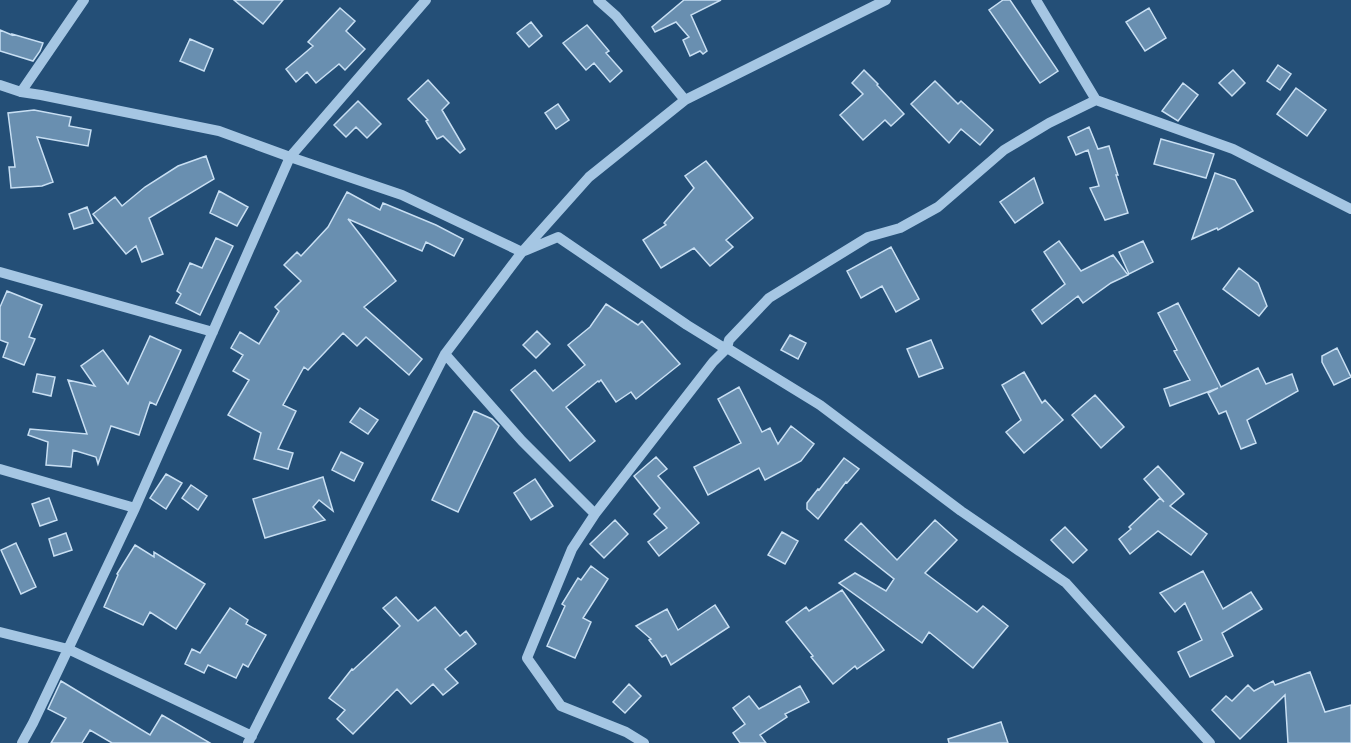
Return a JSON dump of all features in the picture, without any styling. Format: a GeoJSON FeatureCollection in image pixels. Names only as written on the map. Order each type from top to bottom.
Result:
{"type":"FeatureCollection","features":[{"type":"Feature","properties":{"kind":"street"},"geometry":{"type":"LineString","coordinates":[[21,92],[84,0]]}},
{"type":"Feature","properties":{"kind":"street"},"geometry":{"type":"LineString","coordinates":[[22,743],[135,508],[290,157],[426,0]]}},
{"type":"Feature","properties":{"kind":"street"},"geometry":{"type":"LineString","coordinates":[[598,0],[616,16],[684,100]]}},
{"type":"Feature","properties":{"kind":"street"},"geometry":{"type":"LineString","coordinates":[[0,632],[68,649],[250,739],[445,354],[522,252],[589,177],[684,100],[886,0]]}},
{"type":"Feature","properties":{"kind":"street"},"geometry":{"type":"LineString","coordinates":[[1036,0],[1096,100],[1233,149],[1351,209]]}},
{"type":"Feature","properties":{"kind":"street"},"geometry":{"type":"LineString","coordinates":[[0,86],[219,131],[402,195],[522,252],[558,237],[678,319],[820,405],[961,511],[1066,583],[1210,743]]}},
{"type":"Feature","properties":{"kind":"street"},"geometry":{"type":"LineString","coordinates":[[644,743],[626,732],[561,706],[527,658],[572,549],[595,514],[713,362],[727,348],[729,340],[770,298],[868,237],[900,228],[938,207],[1004,150],[1049,123],[1096,100]]}},
{"type":"Feature","properties":{"kind":"street"},"geometry":{"type":"LineString","coordinates":[[0,272],[213,332]]}},
{"type":"Feature","properties":{"kind":"street"},"geometry":{"type":"LineString","coordinates":[[445,354],[522,441],[595,514]]}},
{"type":"Feature","properties":{"kind":"street"},"geometry":{"type":"LineString","coordinates":[[0,469],[135,508]]}},
{"type":"Feature","properties":{"kind":"building"},"geometry":{"type":"Polygon","coordinates":[[[234,0],[283,0],[263,24],[234,0]]]}},
{"type":"Feature","properties":{"kind":"building"},"geometry":{"type":"Polygon","coordinates":[[[684,0],[721,0],[691,15],[707,51],[703,54],[700,51],[690,56],[683,40],[689,37],[676,22],[655,32],[652,27],[684,0]]]}},
{"type":"Feature","properties":{"kind":"building"},"geometry":{"type":"Polygon","coordinates":[[[1003,0],[1010,0],[1058,71],[1040,83],[989,10],[1003,0]]]}},
{"type":"Feature","properties":{"kind":"building"},"geometry":{"type":"Polygon","coordinates":[[[340,8],[355,21],[346,31],[365,49],[345,70],[339,64],[316,83],[307,72],[296,82],[286,69],[313,46],[308,42],[340,8]]]}},
{"type":"Feature","properties":{"kind":"building"},"geometry":{"type":"Polygon","coordinates":[[[1149,8],[1166,38],[1145,51],[1126,22],[1149,8]]]}},
{"type":"Feature","properties":{"kind":"building"},"geometry":{"type":"Polygon","coordinates":[[[531,22],[542,36],[529,47],[517,33],[531,22]]]}},
{"type":"Feature","properties":{"kind":"building"},"geometry":{"type":"Polygon","coordinates":[[[587,25],[609,51],[606,53],[622,71],[610,82],[594,63],[586,70],[563,43],[587,25]]]}},
{"type":"Feature","properties":{"kind":"building"},"geometry":{"type":"Polygon","coordinates":[[[0,30],[43,43],[33,61],[0,51],[0,30]]]}},
{"type":"Feature","properties":{"kind":"building"},"geometry":{"type":"Polygon","coordinates":[[[190,39],[213,49],[204,71],[180,61],[190,39]]]}},
{"type":"Feature","properties":{"kind":"building"},"geometry":{"type":"Polygon","coordinates":[[[1278,65],[1291,74],[1280,90],[1267,81],[1278,65]]]}},
{"type":"Feature","properties":{"kind":"building"},"geometry":{"type":"Polygon","coordinates":[[[864,70],[904,114],[891,126],[885,120],[863,140],[840,115],[863,94],[852,83],[864,70]]]}},
{"type":"Feature","properties":{"kind":"building"},"geometry":{"type":"Polygon","coordinates":[[[1233,70],[1245,83],[1232,96],[1219,83],[1233,70]]]}},
{"type":"Feature","properties":{"kind":"building"},"geometry":{"type":"Polygon","coordinates":[[[428,80],[449,103],[442,110],[465,149],[460,153],[443,136],[437,139],[426,121],[428,120],[408,99],[428,80]]]}},
{"type":"Feature","properties":{"kind":"building"},"geometry":{"type":"Polygon","coordinates":[[[935,81],[958,104],[961,101],[993,130],[980,145],[961,129],[949,143],[911,104],[935,81]]]}},
{"type":"Feature","properties":{"kind":"building"},"geometry":{"type":"Polygon","coordinates":[[[1183,83],[1198,95],[1178,121],[1162,111],[1183,83]]]}},
{"type":"Feature","properties":{"kind":"building"},"geometry":{"type":"Polygon","coordinates":[[[1296,88],[1326,110],[1307,136],[1277,114],[1296,88]]]}},
{"type":"Feature","properties":{"kind":"building"},"geometry":{"type":"Polygon","coordinates":[[[358,101],[381,124],[367,138],[356,127],[346,137],[334,125],[358,101]]]}},
{"type":"Feature","properties":{"kind":"building"},"geometry":{"type":"Polygon","coordinates":[[[558,104],[569,120],[556,129],[545,113],[558,104]]]}},
{"type":"Feature","properties":{"kind":"building"},"geometry":{"type":"Polygon","coordinates":[[[34,110],[71,117],[69,126],[91,130],[88,146],[37,137],[53,182],[42,186],[11,188],[9,167],[15,167],[8,113],[34,110]]]}},
{"type":"Feature","properties":{"kind":"building"},"geometry":{"type":"Polygon","coordinates":[[[1089,127],[1098,149],[1109,146],[1128,213],[1105,220],[1090,188],[1099,186],[1088,150],[1076,155],[1068,137],[1089,127]]]}},
{"type":"Feature","properties":{"kind":"building"},"geometry":{"type":"Polygon","coordinates":[[[1161,139],[1214,154],[1206,178],[1154,164],[1161,139]]]}},
{"type":"Feature","properties":{"kind":"building"},"geometry":{"type":"Polygon","coordinates":[[[206,156],[214,179],[149,218],[163,254],[142,262],[136,246],[126,254],[93,214],[115,197],[122,206],[145,187],[178,166],[206,156]]]}},
{"type":"Feature","properties":{"kind":"building"},"geometry":{"type":"Polygon","coordinates":[[[706,161],[753,218],[726,240],[733,247],[710,266],[694,248],[661,268],[643,240],[666,225],[664,223],[694,188],[685,176],[706,161]]]}},
{"type":"Feature","properties":{"kind":"building"},"geometry":{"type":"Polygon","coordinates":[[[1215,173],[1235,180],[1253,211],[1218,230],[1217,228],[1192,239],[1215,173]]]}},
{"type":"Feature","properties":{"kind":"building"},"geometry":{"type":"Polygon","coordinates":[[[1034,178],[1043,203],[1015,223],[1000,202],[1034,178]]]}},
{"type":"Feature","properties":{"kind":"building"},"geometry":{"type":"Polygon","coordinates":[[[219,191],[248,207],[237,226],[210,213],[219,191]]]}},
{"type":"Feature","properties":{"kind":"building"},"geometry":{"type":"Polygon","coordinates":[[[347,192],[380,210],[383,203],[463,239],[454,256],[426,242],[422,251],[348,219],[396,281],[364,307],[422,359],[409,375],[366,337],[357,346],[343,333],[308,370],[304,367],[283,405],[296,411],[278,449],[293,453],[288,469],[254,459],[261,433],[228,415],[249,380],[233,371],[243,355],[231,348],[240,332],[259,344],[279,311],[275,307],[301,281],[284,265],[297,252],[301,256],[328,227],[347,192]]]}},
{"type":"Feature","properties":{"kind":"building"},"geometry":{"type":"Polygon","coordinates":[[[87,207],[93,223],[74,229],[69,214],[87,207]]]}},
{"type":"Feature","properties":{"kind":"building"},"geometry":{"type":"Polygon","coordinates":[[[216,238],[233,246],[200,315],[176,303],[181,294],[177,291],[190,263],[202,268],[216,238]]]}},
{"type":"Feature","properties":{"kind":"building"},"geometry":{"type":"Polygon","coordinates":[[[1059,241],[1081,271],[1113,255],[1128,275],[1111,283],[1083,303],[1078,296],[1042,324],[1032,310],[1065,284],[1044,252],[1059,241]]]}},
{"type":"Feature","properties":{"kind":"building"},"geometry":{"type":"Polygon","coordinates":[[[1143,241],[1153,262],[1129,274],[1119,252],[1143,241]]]}},
{"type":"Feature","properties":{"kind":"building"},"geometry":{"type":"Polygon","coordinates":[[[891,247],[919,299],[896,312],[882,286],[861,298],[847,271],[891,247]]]}},
{"type":"Feature","properties":{"kind":"building"},"geometry":{"type":"Polygon","coordinates":[[[1239,268],[1258,283],[1267,306],[1259,316],[1223,289],[1239,268]]]}},
{"type":"Feature","properties":{"kind":"building"},"geometry":{"type":"Polygon","coordinates":[[[7,291],[42,305],[29,337],[35,339],[24,365],[3,357],[8,343],[0,340],[0,307],[7,291]]]}},
{"type":"Feature","properties":{"kind":"building"},"geometry":{"type":"Polygon","coordinates":[[[1178,303],[1221,387],[1258,368],[1266,384],[1292,374],[1298,391],[1247,420],[1256,443],[1241,449],[1226,411],[1219,414],[1208,393],[1218,388],[1170,406],[1164,389],[1190,380],[1174,351],[1177,350],[1158,313],[1178,303]]]}},
{"type":"Feature","properties":{"kind":"building"},"geometry":{"type":"Polygon","coordinates":[[[606,304],[638,325],[642,321],[680,364],[636,399],[631,392],[616,402],[601,380],[566,407],[595,441],[570,461],[511,390],[535,370],[553,391],[585,365],[568,345],[590,327],[606,304]]]}},
{"type":"Feature","properties":{"kind":"building"},"geometry":{"type":"Polygon","coordinates":[[[537,331],[550,344],[536,358],[523,345],[537,331]]]}},
{"type":"Feature","properties":{"kind":"building"},"geometry":{"type":"Polygon","coordinates":[[[790,335],[806,343],[798,359],[781,350],[790,335]]]}},
{"type":"Feature","properties":{"kind":"building"},"geometry":{"type":"Polygon","coordinates":[[[150,336],[181,350],[156,405],[150,402],[139,435],[111,426],[98,464],[96,457],[73,450],[71,467],[46,465],[48,442],[28,435],[30,429],[87,434],[68,380],[95,386],[81,366],[103,350],[128,384],[150,336]]]}},
{"type":"Feature","properties":{"kind":"building"},"geometry":{"type":"Polygon","coordinates":[[[931,340],[943,368],[919,377],[907,349],[931,340]]]}},
{"type":"Feature","properties":{"kind":"building"},"geometry":{"type":"Polygon","coordinates":[[[1337,348],[1351,377],[1334,385],[1322,362],[1322,356],[1337,348]]]}},
{"type":"Feature","properties":{"kind":"building"},"geometry":{"type":"Polygon","coordinates":[[[1024,372],[1042,403],[1045,400],[1063,420],[1024,453],[1006,432],[1021,420],[1002,385],[1024,372]]]}},
{"type":"Feature","properties":{"kind":"building"},"geometry":{"type":"Polygon","coordinates":[[[37,374],[55,377],[51,396],[33,392],[37,374]]]}},
{"type":"Feature","properties":{"kind":"building"},"geometry":{"type":"Polygon","coordinates":[[[739,387],[762,432],[770,428],[778,444],[791,426],[814,444],[801,461],[765,480],[759,468],[708,495],[694,467],[741,443],[718,399],[739,387]]]}},
{"type":"Feature","properties":{"kind":"building"},"geometry":{"type":"Polygon","coordinates":[[[1095,395],[1124,427],[1101,448],[1072,415],[1095,395]]]}},
{"type":"Feature","properties":{"kind":"building"},"geometry":{"type":"Polygon","coordinates":[[[360,408],[378,420],[368,434],[350,422],[360,408]]]}},
{"type":"Feature","properties":{"kind":"building"},"geometry":{"type":"Polygon","coordinates":[[[474,411],[492,419],[499,426],[458,512],[432,500],[474,411]]]}},
{"type":"Feature","properties":{"kind":"building"},"geometry":{"type":"Polygon","coordinates":[[[341,452],[363,463],[354,481],[332,470],[341,452]]]}},
{"type":"Feature","properties":{"kind":"building"},"geometry":{"type":"Polygon","coordinates":[[[656,457],[667,469],[658,476],[699,523],[659,556],[648,542],[667,528],[654,514],[660,508],[634,476],[656,457]]]}},
{"type":"Feature","properties":{"kind":"building"},"geometry":{"type":"Polygon","coordinates":[[[844,458],[859,469],[846,482],[818,519],[807,509],[807,503],[844,458]]]}},
{"type":"Feature","properties":{"kind":"building"},"geometry":{"type":"Polygon","coordinates":[[[1158,466],[1184,494],[1170,506],[1207,534],[1191,555],[1158,531],[1130,554],[1119,539],[1160,498],[1164,502],[1144,479],[1158,466]]]}},
{"type":"Feature","properties":{"kind":"building"},"geometry":{"type":"Polygon","coordinates":[[[166,474],[182,483],[166,509],[150,498],[166,474]]]}},
{"type":"Feature","properties":{"kind":"building"},"geometry":{"type":"Polygon","coordinates":[[[323,477],[333,511],[319,500],[313,507],[325,520],[265,538],[253,499],[323,477]]]}},
{"type":"Feature","properties":{"kind":"building"},"geometry":{"type":"Polygon","coordinates":[[[535,479],[553,506],[531,520],[514,493],[535,479]]]}},
{"type":"Feature","properties":{"kind":"building"},"geometry":{"type":"Polygon","coordinates":[[[191,485],[207,496],[198,510],[182,498],[191,485]]]}},
{"type":"Feature","properties":{"kind":"building"},"geometry":{"type":"Polygon","coordinates":[[[49,498],[57,520],[40,526],[32,504],[49,498]]]}},
{"type":"Feature","properties":{"kind":"building"},"geometry":{"type":"Polygon","coordinates":[[[615,520],[628,534],[604,558],[590,544],[615,520]]]}},
{"type":"Feature","properties":{"kind":"building"},"geometry":{"type":"Polygon","coordinates":[[[935,520],[957,540],[925,573],[977,612],[983,606],[1008,626],[973,668],[929,632],[922,643],[839,583],[855,573],[886,591],[894,579],[845,540],[861,523],[897,560],[935,520]]]}},
{"type":"Feature","properties":{"kind":"building"},"geometry":{"type":"Polygon","coordinates":[[[1065,527],[1087,550],[1073,563],[1051,540],[1065,527]]]}},
{"type":"Feature","properties":{"kind":"building"},"geometry":{"type":"Polygon","coordinates":[[[782,532],[798,541],[785,564],[768,555],[782,532]]]}},
{"type":"Feature","properties":{"kind":"building"},"geometry":{"type":"Polygon","coordinates":[[[66,533],[72,550],[54,556],[49,539],[66,533]]]}},
{"type":"Feature","properties":{"kind":"building"},"geometry":{"type":"Polygon","coordinates":[[[16,543],[36,587],[21,594],[1,550],[16,543]]]}},
{"type":"Feature","properties":{"kind":"building"},"geometry":{"type":"Polygon","coordinates":[[[135,545],[154,557],[154,552],[205,584],[176,629],[150,612],[143,625],[104,607],[117,574],[135,545]]]}},
{"type":"Feature","properties":{"kind":"building"},"geometry":{"type":"Polygon","coordinates":[[[591,566],[608,579],[583,618],[591,622],[575,658],[547,646],[565,606],[562,604],[578,578],[581,580],[591,566]]]}},
{"type":"Feature","properties":{"kind":"building"},"geometry":{"type":"Polygon","coordinates":[[[1203,571],[1223,609],[1251,592],[1262,609],[1222,633],[1233,656],[1190,677],[1178,652],[1202,640],[1185,603],[1175,612],[1160,593],[1203,571]]]}},
{"type":"Feature","properties":{"kind":"building"},"geometry":{"type":"Polygon","coordinates":[[[842,590],[884,650],[857,669],[855,666],[833,684],[786,622],[806,607],[809,611],[842,590]]]}},
{"type":"Feature","properties":{"kind":"building"},"geometry":{"type":"Polygon","coordinates":[[[396,597],[418,621],[435,607],[460,636],[466,631],[476,644],[445,669],[458,683],[443,695],[433,684],[411,704],[397,689],[353,734],[337,719],[345,710],[329,698],[352,669],[400,626],[383,608],[396,597]]]}},
{"type":"Feature","properties":{"kind":"building"},"geometry":{"type":"Polygon","coordinates":[[[715,605],[729,627],[671,665],[666,655],[662,657],[649,640],[651,639],[636,626],[667,609],[678,630],[715,605]]]}},
{"type":"Feature","properties":{"kind":"building"},"geometry":{"type":"Polygon","coordinates":[[[230,608],[248,620],[246,624],[266,635],[248,667],[243,664],[236,678],[208,665],[204,673],[185,664],[192,649],[200,653],[230,608]]]}},
{"type":"Feature","properties":{"kind":"building"},"geometry":{"type":"Polygon","coordinates":[[[1310,672],[1325,712],[1351,705],[1351,743],[1288,743],[1285,695],[1240,739],[1212,710],[1226,696],[1232,701],[1248,685],[1254,691],[1273,681],[1275,685],[1310,672]]]}},
{"type":"Feature","properties":{"kind":"building"},"geometry":{"type":"Polygon","coordinates":[[[61,681],[150,735],[162,715],[210,743],[112,743],[90,730],[82,743],[51,743],[66,718],[48,709],[61,681]]]}},
{"type":"Feature","properties":{"kind":"building"},"geometry":{"type":"Polygon","coordinates":[[[629,684],[641,696],[625,713],[613,702],[629,684]]]}},
{"type":"Feature","properties":{"kind":"building"},"geometry":{"type":"Polygon","coordinates":[[[800,686],[809,702],[785,714],[787,717],[760,735],[766,743],[740,743],[733,733],[745,724],[733,708],[749,696],[759,709],[800,686]]]}},
{"type":"Feature","properties":{"kind":"building"},"geometry":{"type":"Polygon","coordinates":[[[1001,722],[1008,743],[949,743],[948,739],[1001,722]]]}}]}
